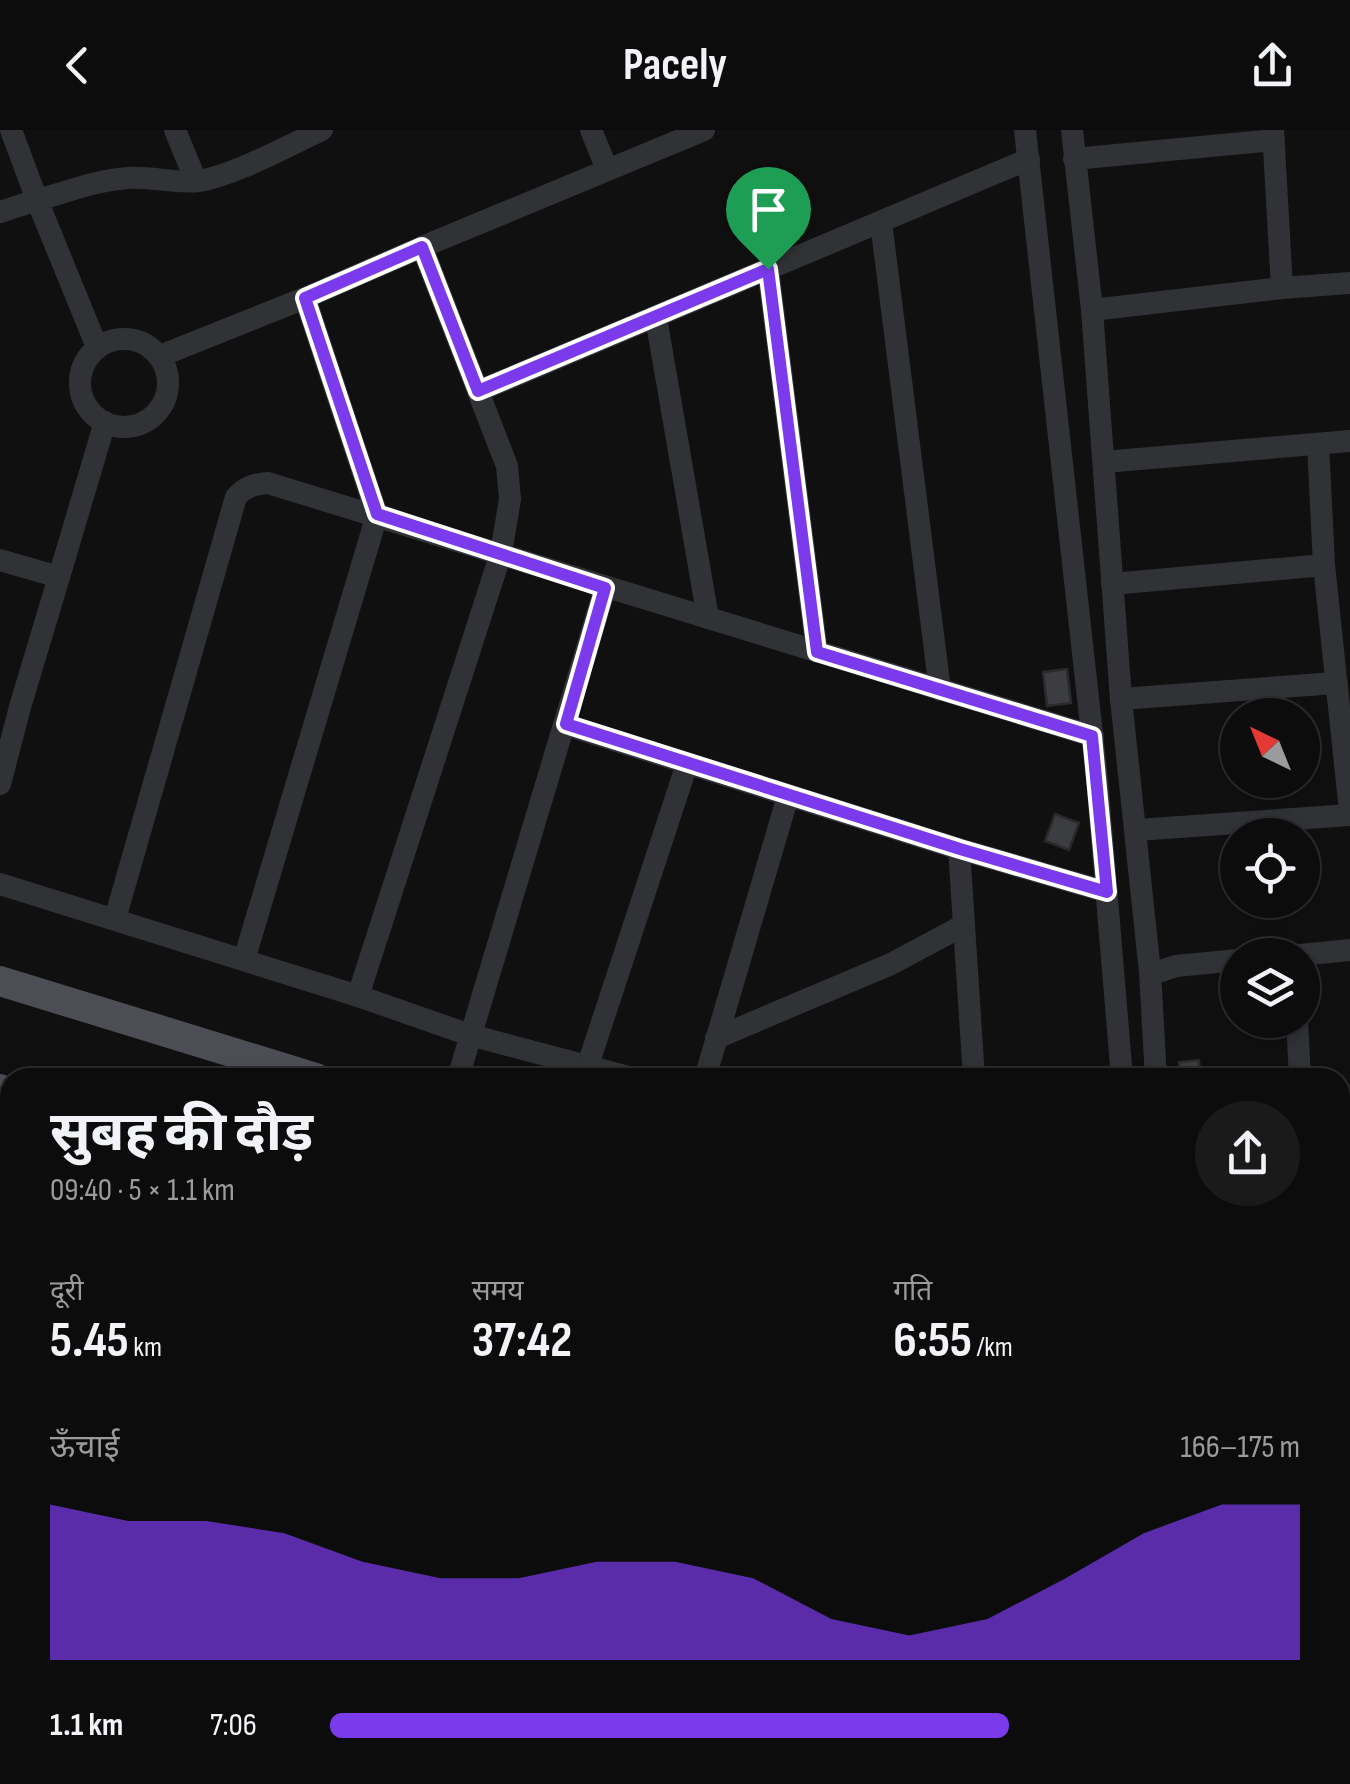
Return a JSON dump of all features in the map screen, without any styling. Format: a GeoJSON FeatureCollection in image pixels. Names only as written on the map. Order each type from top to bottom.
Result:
{"type":"FeatureCollection","features":[{"type":"Feature","properties":{"kind":"main road"},"geometry":{"type":"LineString","coordinates":[[0,981],[283,1068]]}},
{"type":"Feature","properties":{"kind":"street"},"geometry":{"type":"LineString","coordinates":[[11,130],[97,347]]}},
{"type":"Feature","properties":{"kind":"street"},"geometry":{"type":"LineString","coordinates":[[175,130],[196,181]]}},
{"type":"Feature","properties":{"kind":"street"},"geometry":{"type":"LineString","coordinates":[[0,212],[100,182],[132,177],[196,181],[221,175],[322,130]]}},
{"type":"Feature","properties":{"kind":"street"},"geometry":{"type":"LineString","coordinates":[[591,130],[607,169]]}},
{"type":"Feature","properties":{"kind":"street"},"geometry":{"type":"LineString","coordinates":[[160,356],[704,130]]}},
{"type":"Feature","properties":{"kind":"street"},"geometry":{"type":"LineString","coordinates":[[1025,130],[1092,736],[1121,1068]]}},
{"type":"Feature","properties":{"kind":"street"},"geometry":{"type":"LineString","coordinates":[[1072,130],[1092,310],[1121,699],[1155,972],[1156,1068]]}},
{"type":"Feature","properties":{"kind":"street"},"geometry":{"type":"LineString","coordinates":[[1074,159],[1273,135],[1282,288]]}},
{"type":"Feature","properties":{"kind":"street"},"geometry":{"type":"LineString","coordinates":[[478,391],[1028,159]]}},
{"type":"Feature","properties":{"kind":"street"},"geometry":{"type":"LineString","coordinates":[[882,222],[940,690]]}},
{"type":"Feature","properties":{"kind":"street"},"geometry":{"type":"LineString","coordinates":[[358,996],[500,554],[510,499],[506,466],[422,247]]}},
{"type":"Feature","properties":{"kind":"street"},"geometry":{"type":"LineString","coordinates":[[768,269],[817,652]]}},
{"type":"Feature","properties":{"kind":"street"},"geometry":{"type":"LineString","coordinates":[[1092,310],[1350,282]]}},
{"type":"Feature","properties":{"kind":"street"},"geometry":{"type":"LineString","coordinates":[[244,960],[377,514],[305,298]]}},
{"type":"Feature","properties":{"kind":"street"},"geometry":{"type":"LineString","coordinates":[[656,318],[708,618]]}},
{"type":"Feature","properties":{"kind":"street"},"geometry":{"type":"LineString","coordinates":[[130,338],[147,344],[160,356],[167,371],[168,388],[163,404],[152,416],[138,425],[121,427],[90,412],[82,396],[80,378],[97,347],[130,338]]}},
{"type":"Feature","properties":{"kind":"street"},"geometry":{"type":"LineString","coordinates":[[0,784],[10,704],[59,577],[104,422]]}},
{"type":"Feature","properties":{"kind":"street"},"geometry":{"type":"LineString","coordinates":[[1104,462],[1350,442]]}},
{"type":"Feature","properties":{"kind":"street"},"geometry":{"type":"LineString","coordinates":[[1137,830],[1350,813],[1324,565],[1318,444]]}},
{"type":"Feature","properties":{"kind":"street"},"geometry":{"type":"LineString","coordinates":[[115,919],[236,497],[244,488],[258,484],[268,483],[377,514],[605,588],[1092,736]]}},
{"type":"Feature","properties":{"kind":"street"},"geometry":{"type":"LineString","coordinates":[[0,560],[59,577]]}},
{"type":"Feature","properties":{"kind":"street"},"geometry":{"type":"LineString","coordinates":[[1112,584],[1324,565]]}},
{"type":"Feature","properties":{"kind":"street"},"geometry":{"type":"LineString","coordinates":[[461,1068],[605,588]]}},
{"type":"Feature","properties":{"kind":"street"},"geometry":{"type":"LineString","coordinates":[[1121,699],[1335,682]]}},
{"type":"Feature","properties":{"kind":"street"},"geometry":{"type":"LineString","coordinates":[[566,724],[1107,892]]}},
{"type":"Feature","properties":{"kind":"street"},"geometry":{"type":"LineString","coordinates":[[588,1065],[687,764]]}},
{"type":"Feature","properties":{"kind":"street"},"geometry":{"type":"LineString","coordinates":[[708,1068],[788,796]]}},
{"type":"Feature","properties":{"kind":"street"},"geometry":{"type":"LineString","coordinates":[[960,849],[973,1068]]}},
{"type":"Feature","properties":{"kind":"street"},"geometry":{"type":"LineString","coordinates":[[0,884],[470,1035],[598,1068]]}},
{"type":"Feature","properties":{"kind":"street"},"geometry":{"type":"LineString","coordinates":[[716,1038],[892,964],[964,925]]}},
{"type":"Feature","properties":{"kind":"street"},"geometry":{"type":"LineString","coordinates":[[1320,953],[1350,950]]}},
{"type":"Feature","properties":{"kind":"street"},"geometry":{"type":"LineString","coordinates":[[1155,972],[1220,962]]}},
{"type":"Feature","properties":{"kind":"street"},"geometry":{"type":"LineString","coordinates":[[1320,965],[1350,962]]}},
{"type":"Feature","properties":{"kind":"street"},"geometry":{"type":"LineString","coordinates":[[1155,972],[1177,976],[1220,973]]}},
{"type":"Feature","properties":{"kind":"street"},"geometry":{"type":"LineString","coordinates":[[1298,1038],[1299,1068]]}},
{"type":"Feature","properties":{"kind":"building"},"geometry":{"type":"Polygon","coordinates":[[[1067,669],[1071,703],[1047,706],[1043,672],[1067,669]]]}},
{"type":"Feature","properties":{"kind":"building"},"geometry":{"type":"Polygon","coordinates":[[[1055,814],[1079,823],[1069,850],[1045,841],[1055,814]]]}},
{"type":"Feature","properties":{"kind":"building"},"geometry":{"type":"Polygon","coordinates":[[[1199,1060],[1199,1068],[1179,1068],[1179,1062],[1199,1060]]]}},
{"type":"Feature","properties":{"kind":"route"},"geometry":{"type":"LineString","coordinates":[[422,247],[478,391],[768,269],[817,652],[1092,736],[1107,892],[566,724],[605,588],[377,514],[305,298],[422,247]]}}]}
